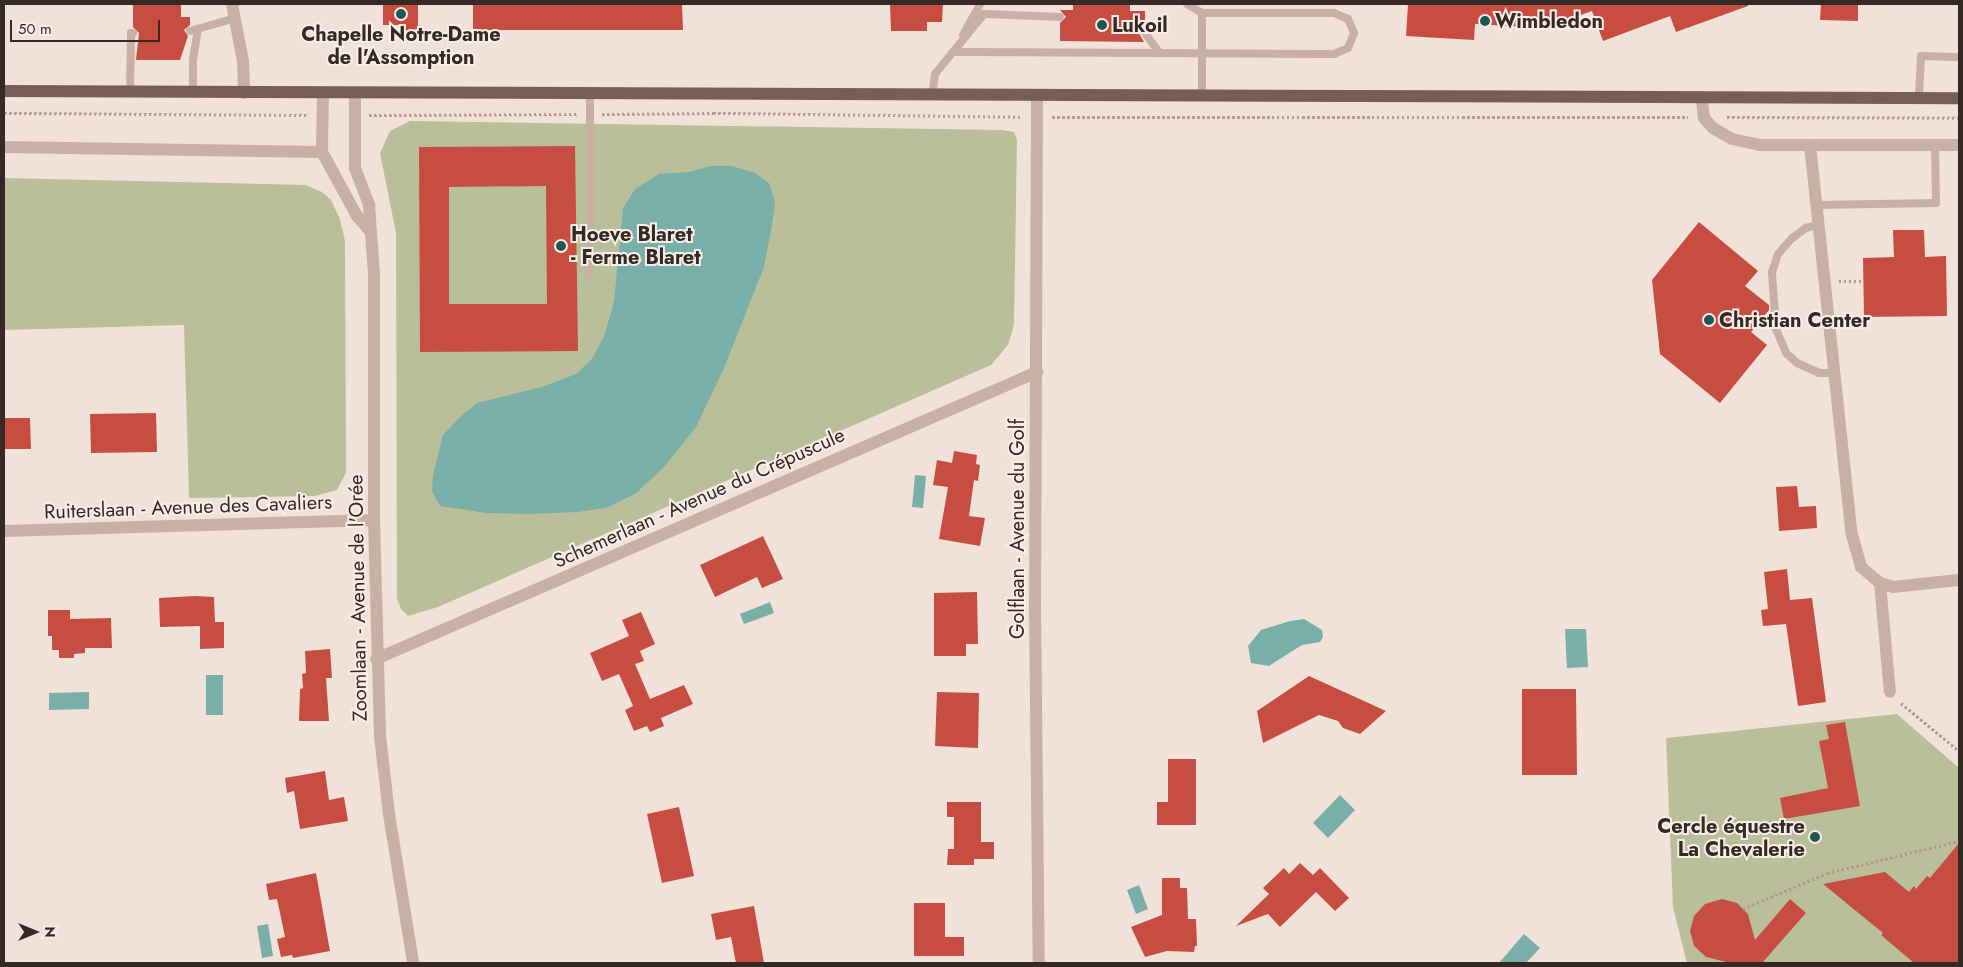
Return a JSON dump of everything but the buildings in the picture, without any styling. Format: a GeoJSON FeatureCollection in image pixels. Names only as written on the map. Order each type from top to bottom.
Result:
{"type":"FeatureCollection","features":[{"type":"Feature","properties":{"kind":"main road"},"geometry":{"type":"LineString","coordinates":[[4,91],[356,94],[1959,98]]}},
{"type":"Feature","properties":{"kind":"street"},"geometry":{"type":"LineString","coordinates":[[232,4],[243,61],[244,93]]}},
{"type":"Feature","properties":{"kind":"street"},"geometry":{"type":"LineString","coordinates":[[322,93],[322,152],[357,216],[370,230]]}},
{"type":"Feature","properties":{"kind":"street","name":"Zoomlaan - Avenue de l'Orée"},"geometry":{"type":"LineString","coordinates":[[356,94],[355,168],[369,205],[374,275],[374,520],[376,659],[380,736],[389,814],[413,963]]}},
{"type":"Feature","properties":{"kind":"street","name":"Golflaan - Avenue du Golf"},"geometry":{"type":"LineString","coordinates":[[1037,96],[1035,616],[1039,963]]}},
{"type":"Feature","properties":{"kind":"street"},"geometry":{"type":"LineString","coordinates":[[1702,97],[1704,118],[1713,128],[1732,139],[1760,145],[1959,145]]}},
{"type":"Feature","properties":{"kind":"street"},"geometry":{"type":"LineString","coordinates":[[1810,145],[1852,535],[1861,567],[1880,583],[1894,587],[1959,580]]}},
{"type":"Feature","properties":{"kind":"street"},"geometry":{"type":"LineString","coordinates":[[4,147],[322,152]]}},
{"type":"Feature","properties":{"kind":"street","name":"Schemerlaan - Avenue du Crépuscule"},"geometry":{"type":"LineString","coordinates":[[376,659],[1037,372]]}},
{"type":"Feature","properties":{"kind":"street","name":"Ruiterslaan - Avenue des Cavaliers"},"geometry":{"type":"LineString","coordinates":[[4,531],[374,520]]}},
{"type":"Feature","properties":{"kind":"street"},"geometry":{"type":"LineString","coordinates":[[1880,583],[1890,692]]}},
{"type":"Feature","properties":{"kind":"lane"},"geometry":{"type":"LineString","coordinates":[[953,52],[980,4]]}},
{"type":"Feature","properties":{"kind":"lane"},"geometry":{"type":"LineString","coordinates":[[953,52],[1334,54],[1348,48],[1354,33],[1348,19],[1334,13],[1202,13],[1187,4]]}},
{"type":"Feature","properties":{"kind":"lane"},"geometry":{"type":"LineString","coordinates":[[1202,13],[1202,96]]}},
{"type":"Feature","properties":{"kind":"lane"},"geometry":{"type":"LineString","coordinates":[[932,96],[935,74],[984,14],[1060,17]]}},
{"type":"Feature","properties":{"kind":"lane"},"geometry":{"type":"LineString","coordinates":[[193,93],[194,30],[236,18]]}},
{"type":"Feature","properties":{"kind":"lane"},"geometry":{"type":"LineString","coordinates":[[130,92],[131,33],[133,33]]}},
{"type":"Feature","properties":{"kind":"lane"},"geometry":{"type":"LineString","coordinates":[[1145,33],[1159,52]]}},
{"type":"Feature","properties":{"kind":"lane"},"geometry":{"type":"LineString","coordinates":[[1919,98],[1921,56],[1959,56]]}},
{"type":"Feature","properties":{"kind":"lane"},"geometry":{"type":"LineString","coordinates":[[590,94],[590,274]]}},
{"type":"Feature","properties":{"kind":"lane"},"geometry":{"type":"LineString","coordinates":[[1816,205],[1936,203],[1935,145]]}},
{"type":"Feature","properties":{"kind":"lane"},"geometry":{"type":"LineString","coordinates":[[1818,224],[1806,228],[1792,238],[1778,254],[1772,273],[1776,329],[1786,353],[1797,363],[1818,373],[1835,374]]}},
{"type":"Feature","properties":{"kind":"path"},"geometry":{"type":"LineString","coordinates":[[4,113],[322,115]]}},
{"type":"Feature","properties":{"kind":"path"},"geometry":{"type":"LineString","coordinates":[[356,115],[713,113],[1037,117],[1959,118]]}},
{"type":"Feature","properties":{"kind":"path"},"geometry":{"type":"LineString","coordinates":[[1825,281],[1864,281]]}},
{"type":"Feature","properties":{"kind":"path"},"geometry":{"type":"LineString","coordinates":[[1890,692],[1959,751]]}},
{"type":"Feature","properties":{"kind":"path"},"geometry":{"type":"LineString","coordinates":[[1742,909],[1828,872],[1959,841]]}},
{"type":"Feature","properties":{"kind":"green space"},"geometry":{"type":"Polygon","coordinates":[[[410,121],[1002,130],[1014,132],[1017,140],[1014,325],[1008,345],[991,365],[438,607],[408,616],[401,609],[397,599],[396,233],[380,153],[390,131],[410,121]]]}},
{"type":"Feature","properties":{"kind":"green space"},"geometry":{"type":"Polygon","coordinates":[[[4,178],[306,185],[322,192],[331,200],[340,219],[345,241],[346,473],[337,490],[315,496],[189,498],[184,325],[4,330],[4,178]]]}},
{"type":"Feature","properties":{"kind":"green space","name":"Cercle équestre La Chevalerie"},"geometry":{"type":"Polygon","coordinates":[[[1897,714],[1959,768],[1959,963],[1687,963],[1673,907],[1666,738],[1897,714]]]}},
{"type":"Feature","properties":{"kind":"water"},"geometry":{"type":"Polygon","coordinates":[[[711,166],[732,166],[755,173],[769,183],[775,202],[764,267],[724,368],[696,427],[664,467],[635,494],[606,508],[577,512],[528,514],[486,513],[440,506],[432,491],[433,475],[443,435],[461,416],[477,403],[542,387],[576,374],[592,359],[604,336],[614,302],[623,208],[635,189],[659,174],[689,172],[711,166]]]}},
{"type":"Feature","properties":{"kind":"water"},"geometry":{"type":"Polygon","coordinates":[[[915,475],[926,476],[923,508],[912,507],[915,475]]]}},
{"type":"Feature","properties":{"kind":"water"},"geometry":{"type":"Polygon","coordinates":[[[770,602],[774,613],[744,624],[740,614],[770,602]]]}},
{"type":"Feature","properties":{"kind":"water"},"geometry":{"type":"Polygon","coordinates":[[[1304,619],[1322,630],[1323,637],[1320,642],[1302,645],[1269,666],[1251,663],[1248,646],[1261,630],[1290,621],[1304,619]]]}},
{"type":"Feature","properties":{"kind":"water"},"geometry":{"type":"Polygon","coordinates":[[[1565,629],[1586,629],[1588,667],[1567,668],[1565,629]]]}},
{"type":"Feature","properties":{"kind":"water"},"geometry":{"type":"Polygon","coordinates":[[[206,675],[223,675],[223,715],[206,715],[206,675]]]}},
{"type":"Feature","properties":{"kind":"water"},"geometry":{"type":"Polygon","coordinates":[[[89,692],[89,709],[49,710],[49,693],[89,692]]]}},
{"type":"Feature","properties":{"kind":"water"},"geometry":{"type":"Polygon","coordinates":[[[1340,795],[1355,810],[1328,838],[1313,823],[1340,795]]]}},
{"type":"Feature","properties":{"kind":"water"},"geometry":{"type":"Polygon","coordinates":[[[1139,885],[1148,909],[1136,914],[1127,890],[1139,885]]]}},
{"type":"Feature","properties":{"kind":"water"},"geometry":{"type":"Polygon","coordinates":[[[268,924],[273,956],[262,958],[257,926],[268,924]]]}},
{"type":"Feature","properties":{"kind":"water"},"geometry":{"type":"Polygon","coordinates":[[[1524,934],[1540,948],[1526,963],[1499,963],[1524,934]]]}},
{"type":"Feature","properties":{"kind":"place","name":"Chapelle Notre-Dame de l'Assomption"},"geometry":{"type":"Point","coordinates":[401,14]}},
{"type":"Feature","properties":{"kind":"place","name":"Wimbledon"},"geometry":{"type":"Point","coordinates":[1485,21]}},
{"type":"Feature","properties":{"kind":"place","name":"Lukoil"},"geometry":{"type":"Point","coordinates":[1102,25]}},
{"type":"Feature","properties":{"kind":"place","name":"Hoeve Blaret - Ferme Blaret"},"geometry":{"type":"Point","coordinates":[561,246]}},
{"type":"Feature","properties":{"kind":"place","name":"Christian Center"},"geometry":{"type":"Point","coordinates":[1709,320]}},
{"type":"Feature","properties":{"kind":"place","name":"Cercle équestre La Chevalerie"},"geometry":{"type":"Point","coordinates":[1815,837]}}]}
